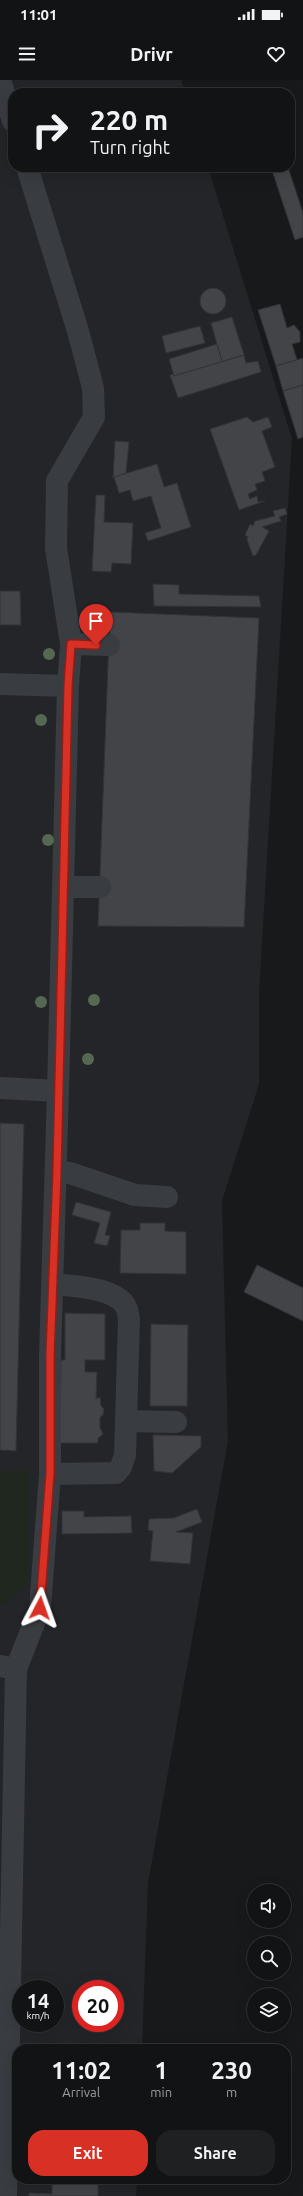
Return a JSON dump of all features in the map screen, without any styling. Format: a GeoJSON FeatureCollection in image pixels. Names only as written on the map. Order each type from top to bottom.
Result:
{"type":"FeatureCollection","features":[{"type":"Feature","properties":{"kind":"lane"},"geometry":{"type":"LineString","coordinates":[[0,80],[8,106]]}},
{"type":"Feature","properties":{"kind":"lane"},"geometry":{"type":"LineString","coordinates":[[6,2196],[8,1667],[40,1608],[50,1474],[50,1356],[57,1172],[68,686],[71,644],[56,548],[57,481],[94,417],[93,388],[78,331],[29,172]]}},
{"type":"Feature","properties":{"kind":"lane"},"geometry":{"type":"LineString","coordinates":[[71,644],[109,645]]}},
{"type":"Feature","properties":{"kind":"lane"},"geometry":{"type":"LineString","coordinates":[[0,684],[68,686]]}},
{"type":"Feature","properties":{"kind":"lane"},"geometry":{"type":"LineString","coordinates":[[63,887],[100,887]]}},
{"type":"Feature","properties":{"kind":"lane"},"geometry":{"type":"LineString","coordinates":[[0,1088],[58,1091]]}},
{"type":"Feature","properties":{"kind":"lane"},"geometry":{"type":"LineString","coordinates":[[57,1172],[70,1173],[135,1195],[167,1196]]}},
{"type":"Feature","properties":{"kind":"lane"},"geometry":{"type":"LineString","coordinates":[[50,1474],[116,1473],[121,1467],[125,1456],[129,1319],[126,1306],[116,1297],[96,1289],[53,1284]]}},
{"type":"Feature","properties":{"kind":"lane"},"geometry":{"type":"LineString","coordinates":[[126,1421],[176,1422]]}},
{"type":"Feature","properties":{"kind":"shaded area"},"geometry":{"type":"Polygon","coordinates":[[[0,80],[181,80],[183,88],[8,88],[8,172],[210,172],[292,439],[259,993],[259,1084],[222,1201],[228,1441],[148,1883],[142,2044],[12,2044],[12,2184],[137,2184],[136,2196],[0,2196],[0,80]]]}},
{"type":"Feature","properties":{"kind":"shaded area"},"geometry":{"type":"Polygon","coordinates":[[[0,1471],[29,1471],[29,1579],[7,1604],[0,1604],[0,1471]]]}},
{"type":"Feature","properties":{"kind":"building"},"geometry":{"type":"Polygon","coordinates":[[[273,172],[290,172],[303,213],[303,237],[295,240],[273,172]]]}},
{"type":"Feature","properties":{"kind":"building"},"geometry":{"type":"Polygon","coordinates":[[[213,288],[222,292],[226,301],[222,310],[213,314],[204,310],[200,301],[204,292],[213,288]]]}},
{"type":"Feature","properties":{"kind":"building"},"geometry":{"type":"Polygon","coordinates":[[[280,304],[287,328],[294,325],[300,332],[300,342],[292,344],[297,360],[276,366],[258,310],[280,304]]]}},
{"type":"Feature","properties":{"kind":"building"},"geometry":{"type":"Polygon","coordinates":[[[232,317],[244,355],[222,362],[211,323],[232,317]]]}},
{"type":"Feature","properties":{"kind":"building"},"geometry":{"type":"Polygon","coordinates":[[[200,326],[205,343],[166,353],[162,336],[200,326]]]}},
{"type":"Feature","properties":{"kind":"building"},"geometry":{"type":"Polygon","coordinates":[[[217,344],[222,362],[174,376],[169,359],[217,344]]]}},
{"type":"Feature","properties":{"kind":"building"},"geometry":{"type":"Polygon","coordinates":[[[244,355],[246,363],[258,361],[261,372],[178,398],[170,375],[173,374],[174,376],[244,355]]]}},
{"type":"Feature","properties":{"kind":"building"},"geometry":{"type":"Polygon","coordinates":[[[303,358],[303,385],[283,391],[276,366],[303,358]]]}},
{"type":"Feature","properties":{"kind":"building"},"geometry":{"type":"Polygon","coordinates":[[[303,385],[303,437],[298,439],[283,391],[303,385]]]}},
{"type":"Feature","properties":{"kind":"building"},"geometry":{"type":"Polygon","coordinates":[[[247,417],[253,422],[268,417],[272,427],[262,431],[275,467],[262,472],[265,481],[255,484],[257,490],[248,494],[250,499],[257,496],[258,502],[265,501],[239,510],[210,429],[247,417]]]}},
{"type":"Feature","properties":{"kind":"building"},"geometry":{"type":"Polygon","coordinates":[[[115,441],[129,442],[126,473],[113,478],[115,441]]]}},
{"type":"Feature","properties":{"kind":"building"},"geometry":{"type":"Polygon","coordinates":[[[157,464],[164,487],[177,483],[191,527],[148,541],[145,533],[161,528],[151,496],[133,501],[130,490],[119,493],[114,477],[157,464]]]}},
{"type":"Feature","properties":{"kind":"building"},"geometry":{"type":"Polygon","coordinates":[[[96,495],[105,495],[104,522],[133,523],[131,564],[112,563],[111,572],[92,571],[96,495]]]}},
{"type":"Feature","properties":{"kind":"building"},"geometry":{"type":"Polygon","coordinates":[[[285,508],[287,514],[279,517],[281,521],[262,527],[269,531],[256,555],[253,556],[247,540],[248,537],[245,535],[250,524],[253,526],[255,521],[275,516],[273,511],[285,508]]]}},
{"type":"Feature","properties":{"kind":"building"},"geometry":{"type":"Polygon","coordinates":[[[153,584],[179,585],[179,594],[259,596],[261,607],[154,606],[153,584]]]}},
{"type":"Feature","properties":{"kind":"building"},"geometry":{"type":"Polygon","coordinates":[[[0,591],[20,591],[21,625],[0,625],[0,591]]]}},
{"type":"Feature","properties":{"kind":"building"},"geometry":{"type":"Polygon","coordinates":[[[110,612],[259,618],[244,927],[98,926],[110,612]]]}},
{"type":"Feature","properties":{"kind":"building"},"geometry":{"type":"Polygon","coordinates":[[[0,1123],[24,1124],[16,1451],[0,1450],[0,1123]]]}},
{"type":"Feature","properties":{"kind":"building"},"geometry":{"type":"Polygon","coordinates":[[[76,1202],[111,1212],[105,1235],[110,1236],[107,1246],[94,1243],[100,1223],[72,1215],[76,1202]]]}},
{"type":"Feature","properties":{"kind":"building"},"geometry":{"type":"Polygon","coordinates":[[[140,1223],[165,1223],[165,1231],[186,1232],[186,1274],[120,1273],[121,1230],[140,1230],[140,1223]]]}},
{"type":"Feature","properties":{"kind":"building"},"geometry":{"type":"Polygon","coordinates":[[[257,1265],[303,1288],[303,1321],[244,1292],[257,1265]]]}},
{"type":"Feature","properties":{"kind":"building"},"geometry":{"type":"Polygon","coordinates":[[[65,1313],[105,1314],[105,1360],[85,1360],[85,1372],[97,1372],[96,1399],[100,1397],[101,1406],[104,1409],[103,1415],[100,1417],[100,1428],[103,1434],[98,1438],[98,1443],[60,1443],[61,1360],[65,1360],[65,1313]]]}},
{"type":"Feature","properties":{"kind":"building"},"geometry":{"type":"Polygon","coordinates":[[[151,1324],[188,1325],[187,1406],[150,1406],[151,1324]]]}},
{"type":"Feature","properties":{"kind":"building"},"geometry":{"type":"Polygon","coordinates":[[[153,1435],[201,1436],[201,1447],[172,1473],[154,1471],[153,1435]]]}},
{"type":"Feature","properties":{"kind":"building"},"geometry":{"type":"Polygon","coordinates":[[[197,1509],[202,1522],[176,1532],[193,1533],[190,1564],[150,1561],[153,1531],[148,1530],[149,1519],[174,1518],[197,1509]]]}},
{"type":"Feature","properties":{"kind":"building"},"geometry":{"type":"Polygon","coordinates":[[[62,1511],[84,1511],[84,1517],[131,1516],[132,1533],[62,1534],[62,1511]]]}},
{"type":"Feature","properties":{"kind":"building"},"geometry":{"type":"Polygon","coordinates":[[[52,2184],[98,2184],[98,2196],[29,2196],[29,2193],[52,2194],[52,2184]]]}},
{"type":"Feature","properties":{"kind":"route"},"geometry":{"type":"LineString","coordinates":[[40,1608],[50,1474],[50,1356],[57,1172],[68,686],[71,644],[96,645]]}}]}
